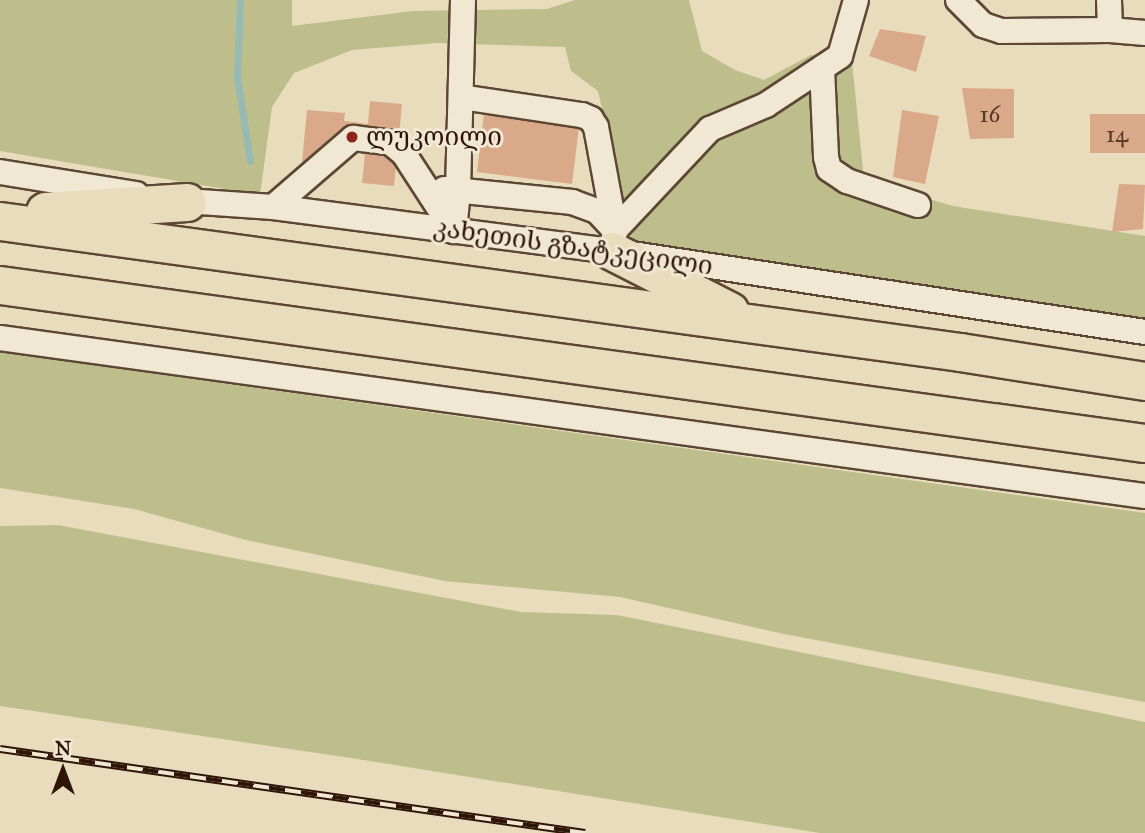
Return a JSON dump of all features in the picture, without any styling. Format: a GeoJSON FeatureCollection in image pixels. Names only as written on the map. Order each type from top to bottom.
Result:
{"type":"FeatureCollection","features":[{"type":"Feature","properties":{"kind":"highway"},"geometry":{"type":"LineString","coordinates":[[0,214],[187,202]]}},
{"type":"Feature","properties":{"kind":"highway","name":"კახეთის გზატკეცილი"},"geometry":{"type":"LineString","coordinates":[[0,221],[756,324],[1145,381]]}},
{"type":"Feature","properties":{"kind":"highway"},"geometry":{"type":"LineString","coordinates":[[614,241],[756,324]]}},
{"type":"Feature","properties":{"kind":"highway"},"geometry":{"type":"LineString","coordinates":[[0,285],[1145,443]]}},
{"type":"Feature","properties":{"kind":"street"},"geometry":{"type":"LineString","coordinates":[[454,230],[458,191],[463,0]]}},
{"type":"Feature","properties":{"kind":"street"},"geometry":{"type":"LineString","coordinates":[[856,0],[831,62],[826,157],[829,169],[847,181],[918,205]]}},
{"type":"Feature","properties":{"kind":"street"},"geometry":{"type":"LineString","coordinates":[[958,0],[983,25],[1001,31],[1110,30],[1145,33]]}},
{"type":"Feature","properties":{"kind":"street"},"geometry":{"type":"LineString","coordinates":[[1109,0],[1110,30]]}},
{"type":"Feature","properties":{"kind":"street"},"geometry":{"type":"LineString","coordinates":[[614,241],[710,129],[766,104],[831,62]]}},
{"type":"Feature","properties":{"kind":"street"},"geometry":{"type":"LineString","coordinates":[[461,97],[582,115],[591,119],[596,127],[614,241]]}},
{"type":"Feature","properties":{"kind":"street"},"geometry":{"type":"LineString","coordinates":[[273,207],[353,138],[391,143],[404,154],[454,230]]}},
{"type":"Feature","properties":{"kind":"street","name":"კახეთის გზატკეცილი"},"geometry":{"type":"LineString","coordinates":[[0,172],[187,202],[273,207],[454,230],[614,241],[1145,332]]}},
{"type":"Feature","properties":{"kind":"street"},"geometry":{"type":"LineString","coordinates":[[425,186],[572,202],[597,211],[614,241]]}},
{"type":"Feature","properties":{"kind":"street"},"geometry":{"type":"LineString","coordinates":[[0,338],[1145,496]]}},
{"type":"Feature","properties":{"kind":"green space"},"geometry":{"type":"Polygon","coordinates":[[[0,0],[292,0],[292,26],[413,11],[547,9],[575,0],[689,0],[702,51],[735,70],[764,80],[811,55],[852,61],[864,180],[953,206],[1145,236],[1145,322],[633,244],[598,91],[571,71],[565,47],[437,43],[352,50],[294,73],[272,107],[260,195],[0,151],[0,0]]]}},
{"type":"Feature","properties":{"kind":"green space"},"geometry":{"type":"Polygon","coordinates":[[[0,352],[1145,513],[1145,702],[784,634],[620,597],[445,581],[246,540],[134,509],[0,488],[0,352]]]}},
{"type":"Feature","properties":{"kind":"green space"},"geometry":{"type":"Polygon","coordinates":[[[58,525],[521,612],[617,615],[1145,722],[1145,833],[820,833],[351,758],[0,706],[0,526],[58,525]]]}},
{"type":"Feature","properties":{"kind":"building"},"geometry":{"type":"Polygon","coordinates":[[[880,29],[926,36],[916,72],[869,56],[880,29]]]}},
{"type":"Feature","properties":{"kind":"building"},"geometry":{"type":"Polygon","coordinates":[[[962,88],[1014,89],[1014,138],[970,139],[962,88]]]}},
{"type":"Feature","properties":{"kind":"building","name":"ლუკოილი"},"geometry":{"type":"Polygon","coordinates":[[[370,101],[402,104],[394,186],[362,183],[365,153],[339,151],[337,165],[302,162],[307,110],[345,113],[344,121],[368,124],[370,101]]]}},
{"type":"Feature","properties":{"kind":"building"},"geometry":{"type":"Polygon","coordinates":[[[493,110],[501,111],[505,118],[579,127],[572,184],[477,172],[484,114],[493,110]]]}},
{"type":"Feature","properties":{"kind":"building"},"geometry":{"type":"Polygon","coordinates":[[[902,110],[939,116],[925,184],[893,177],[902,110]]]}},
{"type":"Feature","properties":{"kind":"building"},"geometry":{"type":"Polygon","coordinates":[[[1090,114],[1145,114],[1145,153],[1090,153],[1090,114]]]}},
{"type":"Feature","properties":{"kind":"building"},"geometry":{"type":"Polygon","coordinates":[[[1119,184],[1145,185],[1143,229],[1112,232],[1119,184]]]}},
{"type":"Feature","properties":{"kind":"waterway"},"geometry":{"type":"LineString","coordinates":[[240,0],[237,77],[250,161]]}},
{"type":"Feature","properties":{"kind":"railway"},"geometry":{"type":"LineString","coordinates":[[0,749],[585,833]]}},
{"type":"Feature","properties":{"kind":"place","name":"ლუკოილი"},"geometry":{"type":"Point","coordinates":[352,137]}}]}
